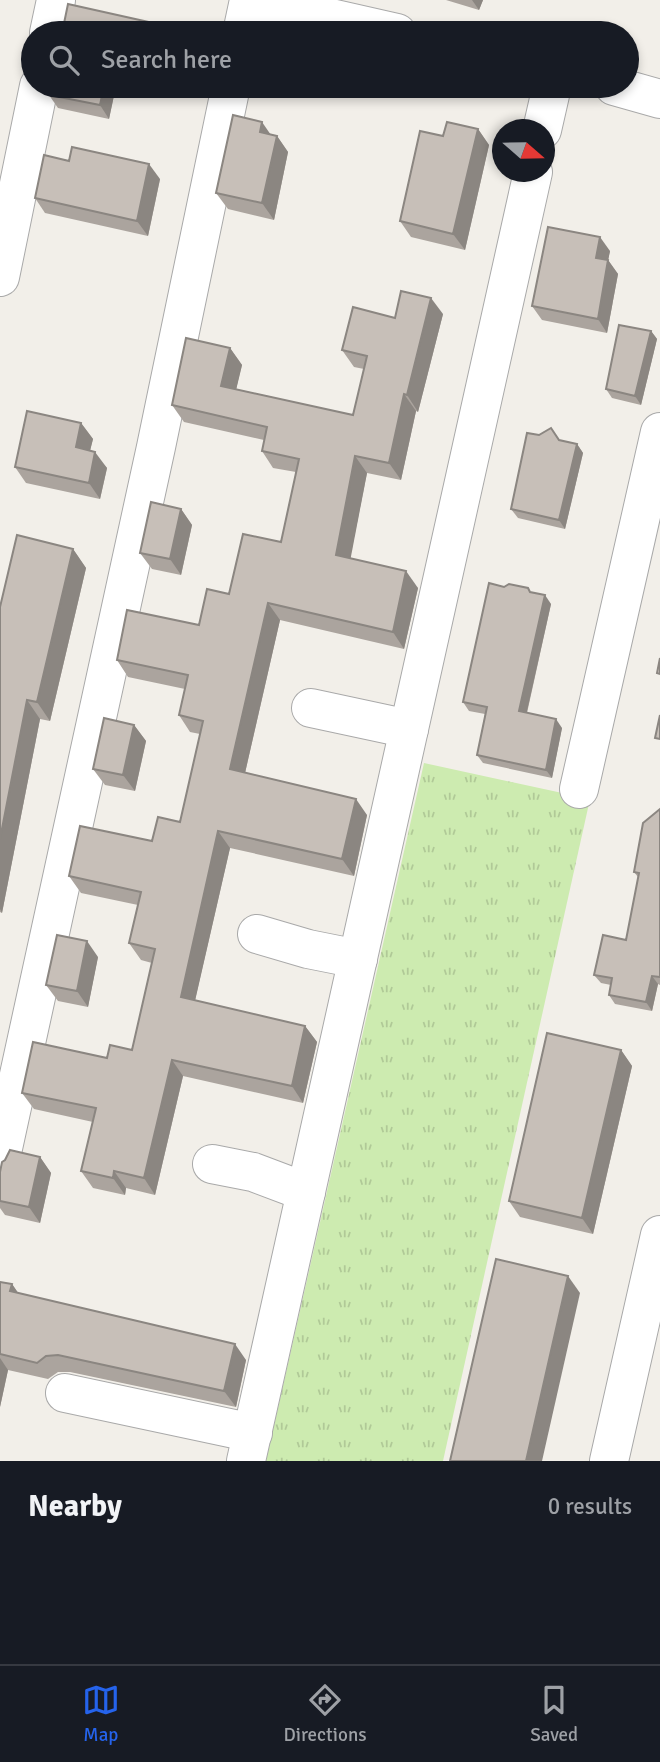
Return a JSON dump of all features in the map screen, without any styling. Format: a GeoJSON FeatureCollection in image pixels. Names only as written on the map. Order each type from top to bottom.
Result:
{"type":"FeatureCollection","features":[{"type":"Feature","properties":{"kind":"street"},"geometry":{"type":"LineString","coordinates":[[52,21],[56,0]]}},
{"type":"Feature","properties":{"kind":"street"},"geometry":{"type":"LineString","coordinates":[[245,21],[250,0],[344,21]]}},
{"type":"Feature","properties":{"kind":"street"},"geometry":{"type":"LineString","coordinates":[[639,93],[660,99]]}},
{"type":"Feature","properties":{"kind":"street"},"geometry":{"type":"LineString","coordinates":[[0,277],[37,98]]}},
{"type":"Feature","properties":{"kind":"street"},"geometry":{"type":"LineString","coordinates":[[0,1161],[156,447],[229,98]]}},
{"type":"Feature","properties":{"kind":"street"},"geometry":{"type":"LineString","coordinates":[[544,119],[549,98]]}},
{"type":"Feature","properties":{"kind":"street"},"geometry":{"type":"LineString","coordinates":[[65,1393],[249,1447],[531,182]]}},
{"type":"Feature","properties":{"kind":"street"},"geometry":{"type":"LineString","coordinates":[[579,789],[660,432]]}},
{"type":"Feature","properties":{"kind":"street"},"geometry":{"type":"LineString","coordinates":[[311,708],[409,729]]}},
{"type":"Feature","properties":{"kind":"street"},"geometry":{"type":"LineString","coordinates":[[257,934],[358,960]]}},
{"type":"Feature","properties":{"kind":"street"},"geometry":{"type":"LineString","coordinates":[[212,1164],[253,1172],[306,1192]]}},
{"type":"Feature","properties":{"kind":"street"},"geometry":{"type":"LineString","coordinates":[[609,1461],[660,1235]]}},
{"type":"Feature","properties":{"kind":"green space"},"geometry":{"type":"Polygon","coordinates":[[[424,763],[590,799],[443,1461],[266,1461],[424,763]]]}},
{"type":"Feature","properties":{"kind":"building"},"geometry":{"type":"Polygon","coordinates":[[[68,4],[144,21],[64,21],[68,4]]]}},
{"type":"Feature","properties":{"kind":"building"},"geometry":{"type":"Polygon","coordinates":[[[64,98],[101,98],[100,105],[64,98]]]}},
{"type":"Feature","properties":{"kind":"building"},"geometry":{"type":"Polygon","coordinates":[[[233,115],[262,122],[260,132],[277,136],[262,203],[216,193],[233,115]]]}},
{"type":"Feature","properties":{"kind":"building"},"geometry":{"type":"Polygon","coordinates":[[[447,122],[478,129],[453,234],[400,221],[420,131],[443,136],[447,122]]]}},
{"type":"Feature","properties":{"kind":"building"},"geometry":{"type":"Polygon","coordinates":[[[72,147],[149,164],[137,221],[35,198],[44,155],[69,161],[72,147]]]}},
{"type":"Feature","properties":{"kind":"building"},"geometry":{"type":"Polygon","coordinates":[[[548,227],[600,237],[596,258],[608,260],[598,319],[532,306],[548,227]]]}},
{"type":"Feature","properties":{"kind":"building"},"geometry":{"type":"Polygon","coordinates":[[[401,291],[431,298],[407,395],[404,394],[389,463],[355,456],[336,555],[406,571],[393,632],[268,603],[230,769],[356,799],[342,859],[218,831],[181,997],[305,1026],[292,1086],[172,1060],[144,1178],[114,1171],[113,1178],[81,1171],[96,1108],[22,1093],[33,1042],[107,1058],[110,1045],[132,1050],[155,949],[129,943],[141,892],[69,876],[80,826],[152,841],[158,817],[180,822],[203,721],[179,715],[188,675],[117,660],[127,610],[199,625],[207,589],[229,594],[243,534],[281,542],[299,459],[262,451],[267,427],[172,405],[186,338],[230,348],[221,386],[353,415],[367,356],[342,350],[353,307],[395,318],[401,291]]]}},
{"type":"Feature","properties":{"kind":"building"},"geometry":{"type":"Polygon","coordinates":[[[619,325],[651,331],[635,396],[606,389],[619,325]]]}},
{"type":"Feature","properties":{"kind":"building"},"geometry":{"type":"Polygon","coordinates":[[[27,411],[81,423],[76,447],[95,452],[89,483],[15,467],[27,411]]]}},
{"type":"Feature","properties":{"kind":"building"},"geometry":{"type":"Polygon","coordinates":[[[551,428],[559,440],[577,444],[559,520],[511,509],[527,433],[539,435],[551,428]]]}},
{"type":"Feature","properties":{"kind":"building"},"geometry":{"type":"Polygon","coordinates":[[[151,502],[181,509],[170,559],[140,553],[151,502]]]}},
{"type":"Feature","properties":{"kind":"building"},"geometry":{"type":"Polygon","coordinates":[[[17,535],[73,549],[37,702],[27,700],[0,839],[0,607],[17,535]]]}},
{"type":"Feature","properties":{"kind":"building"},"geometry":{"type":"Polygon","coordinates":[[[489,583],[528,588],[530,592],[545,595],[519,711],[556,719],[546,770],[477,755],[487,707],[463,702],[489,583]]]}},
{"type":"Feature","properties":{"kind":"building"},"geometry":{"type":"Polygon","coordinates":[[[660,715],[660,739],[655,738],[660,715]]]}},
{"type":"Feature","properties":{"kind":"building"},"geometry":{"type":"Polygon","coordinates":[[[104,718],[134,725],[123,775],[93,769],[104,718]]]}},
{"type":"Feature","properties":{"kind":"building"},"geometry":{"type":"Polygon","coordinates":[[[660,809],[660,977],[652,976],[646,1002],[609,995],[612,978],[594,975],[603,935],[626,940],[639,873],[634,872],[643,823],[660,809]]]}},
{"type":"Feature","properties":{"kind":"building"},"geometry":{"type":"Polygon","coordinates":[[[57,935],[87,941],[77,991],[46,985],[57,935]]]}},
{"type":"Feature","properties":{"kind":"building"},"geometry":{"type":"Polygon","coordinates":[[[547,1033],[621,1050],[582,1218],[509,1201],[547,1033]]]}},
{"type":"Feature","properties":{"kind":"building"},"geometry":{"type":"Polygon","coordinates":[[[10,1150],[40,1157],[29,1207],[0,1201],[0,1172],[2,1162],[10,1150]]]}},
{"type":"Feature","properties":{"kind":"building"},"geometry":{"type":"Polygon","coordinates":[[[496,1259],[568,1276],[526,1461],[450,1461],[496,1259]]]}},
{"type":"Feature","properties":{"kind":"building"},"geometry":{"type":"Polygon","coordinates":[[[0,1282],[12,1284],[10,1291],[235,1344],[224,1391],[58,1355],[46,1356],[37,1363],[0,1354],[0,1282]]]}}]}
